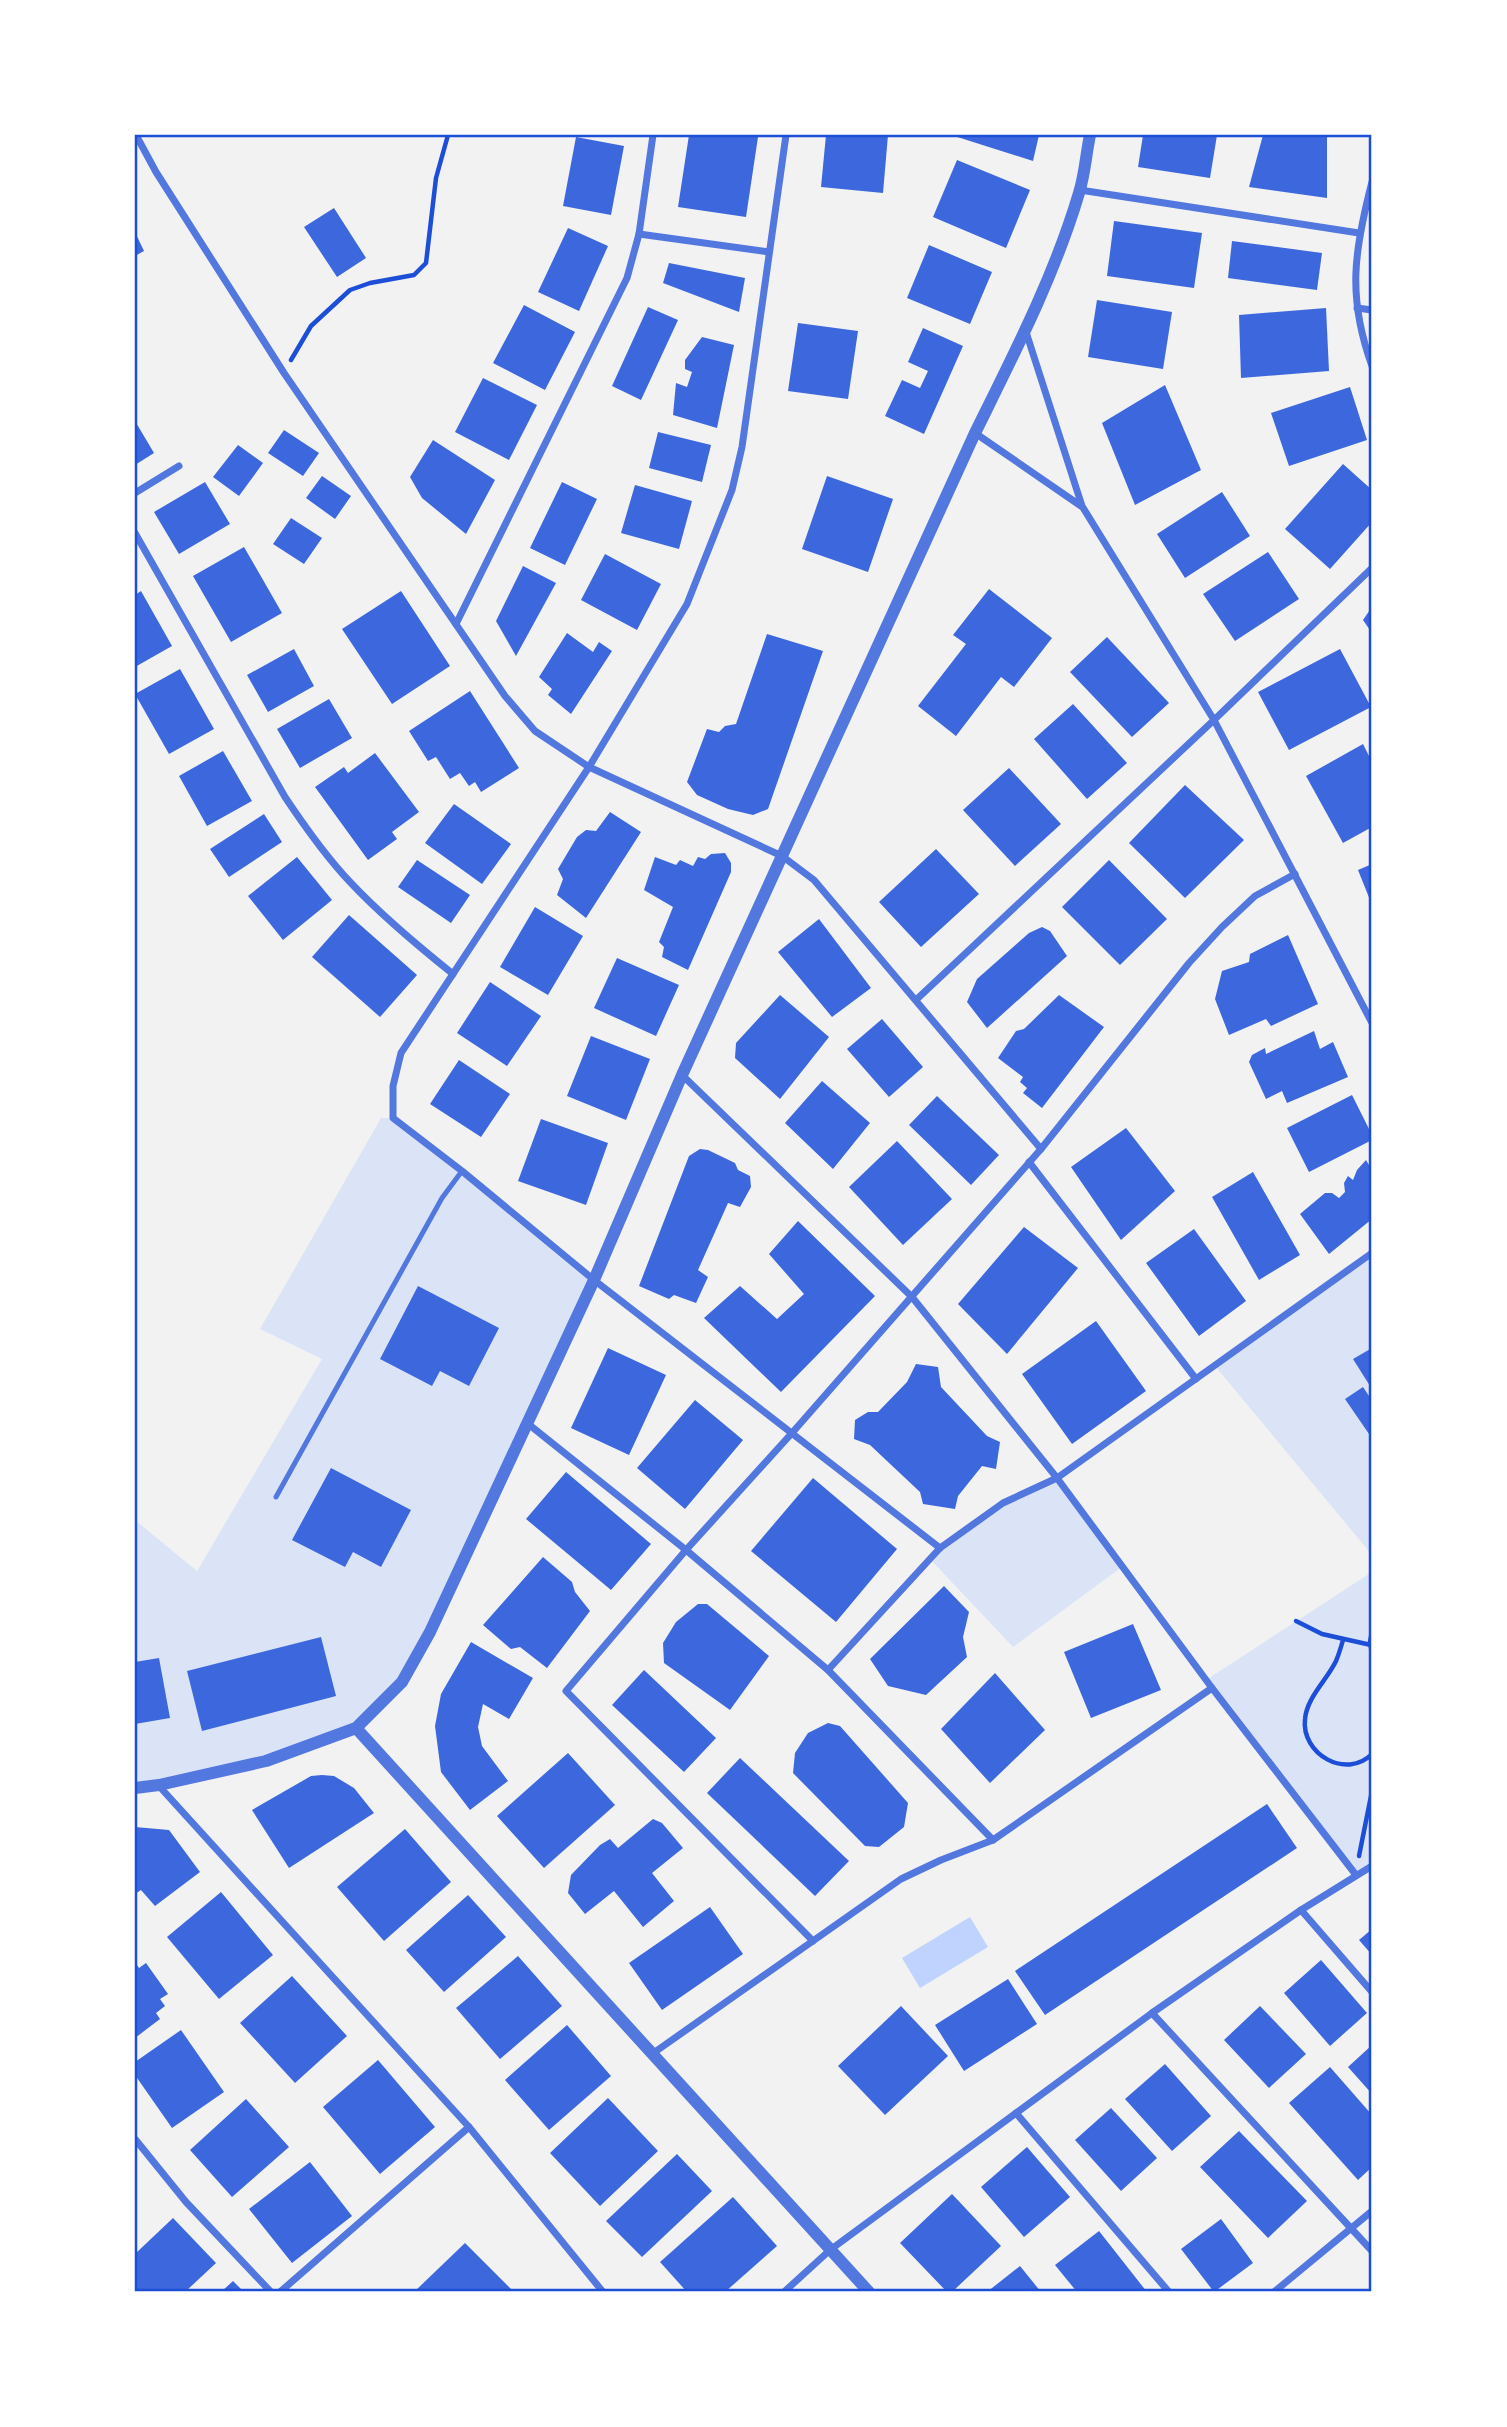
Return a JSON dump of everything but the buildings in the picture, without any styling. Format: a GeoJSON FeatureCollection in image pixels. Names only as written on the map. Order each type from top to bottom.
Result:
{"type":"FeatureCollection","features":[{"type":"Feature","properties":{"kind":"street"},"geometry":{"type":"LineString","coordinates":[[136,135],[156,172],[284,373],[505,696],[535,731],[589,767],[782,856],[814,880],[1041,1149]]}},
{"type":"Feature","properties":{"kind":"street"},"geometry":{"type":"LineString","coordinates":[[456,624],[627,278],[639,234],[653,135]]}},
{"type":"Feature","properties":{"kind":"street"},"geometry":{"type":"LineString","coordinates":[[786,135],[742,447],[732,490],[687,604],[589,767],[401,1053],[393,1086],[393,1118],[594,1280],[940,1548]]}},
{"type":"Feature","properties":{"kind":"street"},"geometry":{"type":"LineString","coordinates":[[135,1788],[265,1761],[356,1728],[402,1682],[430,1632],[594,1280],[682,1075],[975,433],[1026,331],[1056,260],[1080,190],[1090,135]]}},
{"type":"Feature","properties":{"kind":"street"},"geometry":{"type":"LineString","coordinates":[[1372,182],[1359,233],[1356,266],[1357,308],[1372,366]]}},
{"type":"Feature","properties":{"kind":"street"},"geometry":{"type":"LineString","coordinates":[[1080,190],[1359,233]]}},
{"type":"Feature","properties":{"kind":"street"},"geometry":{"type":"LineString","coordinates":[[639,234],[769,251]]}},
{"type":"Feature","properties":{"kind":"street"},"geometry":{"type":"LineString","coordinates":[[1357,308],[1372,310]]}},
{"type":"Feature","properties":{"kind":"street"},"geometry":{"type":"LineString","coordinates":[[1026,331],[1082,506],[1214,720],[1372,1023]]}},
{"type":"Feature","properties":{"kind":"street"},"geometry":{"type":"LineString","coordinates":[[975,433],[1082,506]]}},
{"type":"Feature","properties":{"kind":"street"},"geometry":{"type":"LineString","coordinates":[[135,493],[179,466]]}},
{"type":"Feature","properties":{"kind":"street"},"geometry":{"type":"LineString","coordinates":[[135,533],[285,797],[313,838],[351,883],[407,937],[453,974]]}},
{"type":"Feature","properties":{"kind":"street"},"geometry":{"type":"LineString","coordinates":[[917,999],[1372,568]]}},
{"type":"Feature","properties":{"kind":"street"},"geometry":{"type":"LineString","coordinates":[[813,1941],[566,1691],[686,1550],[1041,1149],[1213,936],[1255,896],[1294,874]]}},
{"type":"Feature","properties":{"kind":"street"},"geometry":{"type":"LineString","coordinates":[[682,1075],[912,1297],[1057,1478],[1212,1688],[1356,1875]]}},
{"type":"Feature","properties":{"kind":"street"},"geometry":{"type":"LineString","coordinates":[[1029,1162],[1196,1379]]}},
{"type":"Feature","properties":{"kind":"street"},"geometry":{"type":"LineString","coordinates":[[828,1670],[940,1548],[1003,1503],[1057,1478],[1372,1253]]}},
{"type":"Feature","properties":{"kind":"street"},"geometry":{"type":"LineString","coordinates":[[527,1423],[686,1550],[828,1670],[993,1840]]}},
{"type":"Feature","properties":{"kind":"street"},"geometry":{"type":"LineString","coordinates":[[652,2054],[901,1879],[993,1840],[1212,1688]]}},
{"type":"Feature","properties":{"kind":"street"},"geometry":{"type":"LineString","coordinates":[[356,1728],[869,2292]]}},
{"type":"Feature","properties":{"kind":"street"},"geometry":{"type":"LineString","coordinates":[[159,1785],[469,2127],[603,2292]]}},
{"type":"Feature","properties":{"kind":"street"},"geometry":{"type":"LineString","coordinates":[[784,2292],[830,2250],[1152,2013],[1301,1910],[1372,1866]]}},
{"type":"Feature","properties":{"kind":"street"},"geometry":{"type":"LineString","coordinates":[[1301,1910],[1372,1992]]}},
{"type":"Feature","properties":{"kind":"street"},"geometry":{"type":"LineString","coordinates":[[1152,2013],[1372,2251]]}},
{"type":"Feature","properties":{"kind":"street"},"geometry":{"type":"LineString","coordinates":[[1016,2113],[1170,2292]]}},
{"type":"Feature","properties":{"kind":"street"},"geometry":{"type":"LineString","coordinates":[[280,2292],[469,2127]]}},
{"type":"Feature","properties":{"kind":"street"},"geometry":{"type":"LineString","coordinates":[[135,2139],[186,2202],[271,2292]]}},
{"type":"Feature","properties":{"kind":"street"},"geometry":{"type":"LineString","coordinates":[[1273,2292],[1372,2211]]}},
{"type":"Feature","properties":{"kind":"lane"},"geometry":{"type":"LineString","coordinates":[[276,1497],[442,1198],[462,1171]]}},
{"type":"Feature","properties":{"kind":"path"},"geometry":{"type":"LineString","coordinates":[[284,373],[311,326],[351,290],[414,275],[426,263],[436,178],[448,135]]}},
{"type":"Feature","properties":{"kind":"path"},"geometry":{"type":"LineString","coordinates":[[1296,1621],[1322,1634],[1371,1646]]}},
{"type":"Feature","properties":{"kind":"path"},"geometry":{"type":"LineString","coordinates":[[1372,1631],[1372,1654]]}},
{"type":"Feature","properties":{"kind":"path"},"geometry":{"type":"LineString","coordinates":[[1343,1640],[1337,1660],[1310,1701],[1305,1718],[1306,1735],[1317,1754],[1332,1763],[1350,1765],[1372,1754]]}},
{"type":"Feature","properties":{"kind":"path"},"geometry":{"type":"LineString","coordinates":[[1356,1875],[1372,1791]]}},
{"type":"Feature","properties":{"kind":"shaded area"},"geometry":{"type":"Polygon","coordinates":[[[381,1118],[393,1118],[594,1280],[402,1682],[356,1728],[321,1742],[135,1788],[135,1520],[197,1571],[322,1359],[260,1329],[381,1118]]]}},
{"type":"Feature","properties":{"kind":"shaded area"},"geometry":{"type":"Polygon","coordinates":[[[1372,1253],[1372,1555],[1215,1366],[1372,1253]]]}},
{"type":"Feature","properties":{"kind":"shaded area"},"geometry":{"type":"Polygon","coordinates":[[[1057,1478],[1122,1567],[1013,1647],[930,1559],[1003,1503],[1057,1478]]]}},
{"type":"Feature","properties":{"kind":"shaded area"},"geometry":{"type":"Polygon","coordinates":[[[1372,1572],[1372,1866],[1356,1875],[1206,1680],[1372,1572]]]}},
{"type":"Feature","properties":{"kind":"water"},"geometry":{"type":"Polygon","coordinates":[[[970,1917],[988,1947],[920,1988],[902,1958],[970,1917]]]}}]}
